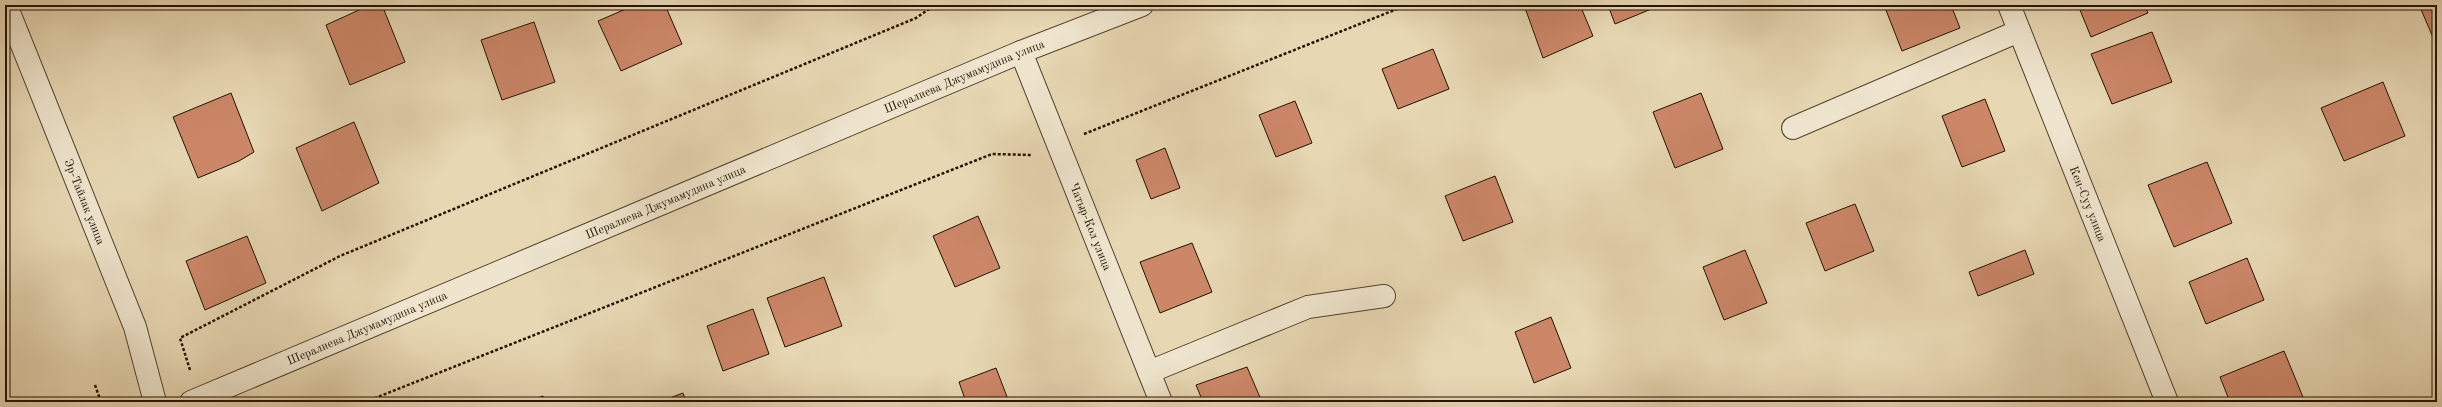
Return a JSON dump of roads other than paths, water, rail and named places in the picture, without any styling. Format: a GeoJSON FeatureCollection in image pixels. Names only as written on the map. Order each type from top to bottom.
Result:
{"type":"FeatureCollection","features":[{"type":"Feature","properties":{"kind":"street","name":"Эр-Тайлак улица"},"geometry":{"type":"LineString","coordinates":[[6,5],[135,327],[155,402]]}},
{"type":"Feature","properties":{"kind":"street","name":"Шералиева Джумамудина улица"},"geometry":{"type":"LineString","coordinates":[[191,402],[1021,52],[1142,5]]}},
{"type":"Feature","properties":{"kind":"street","name":"Кен-Суу улица"},"geometry":{"type":"LineString","coordinates":[[2009,5],[2167,402]]}},
{"type":"Feature","properties":{"kind":"street"},"geometry":{"type":"LineString","coordinates":[[1793,128],[2019,31]]}},
{"type":"Feature","properties":{"kind":"street","name":"Чатыр-Кол улица"},"geometry":{"type":"LineString","coordinates":[[1021,52],[1149,372],[1155,401]]}},
{"type":"Feature","properties":{"kind":"street"},"geometry":{"type":"LineString","coordinates":[[1149,372],[1308,307],[1384,296]]}}]}
